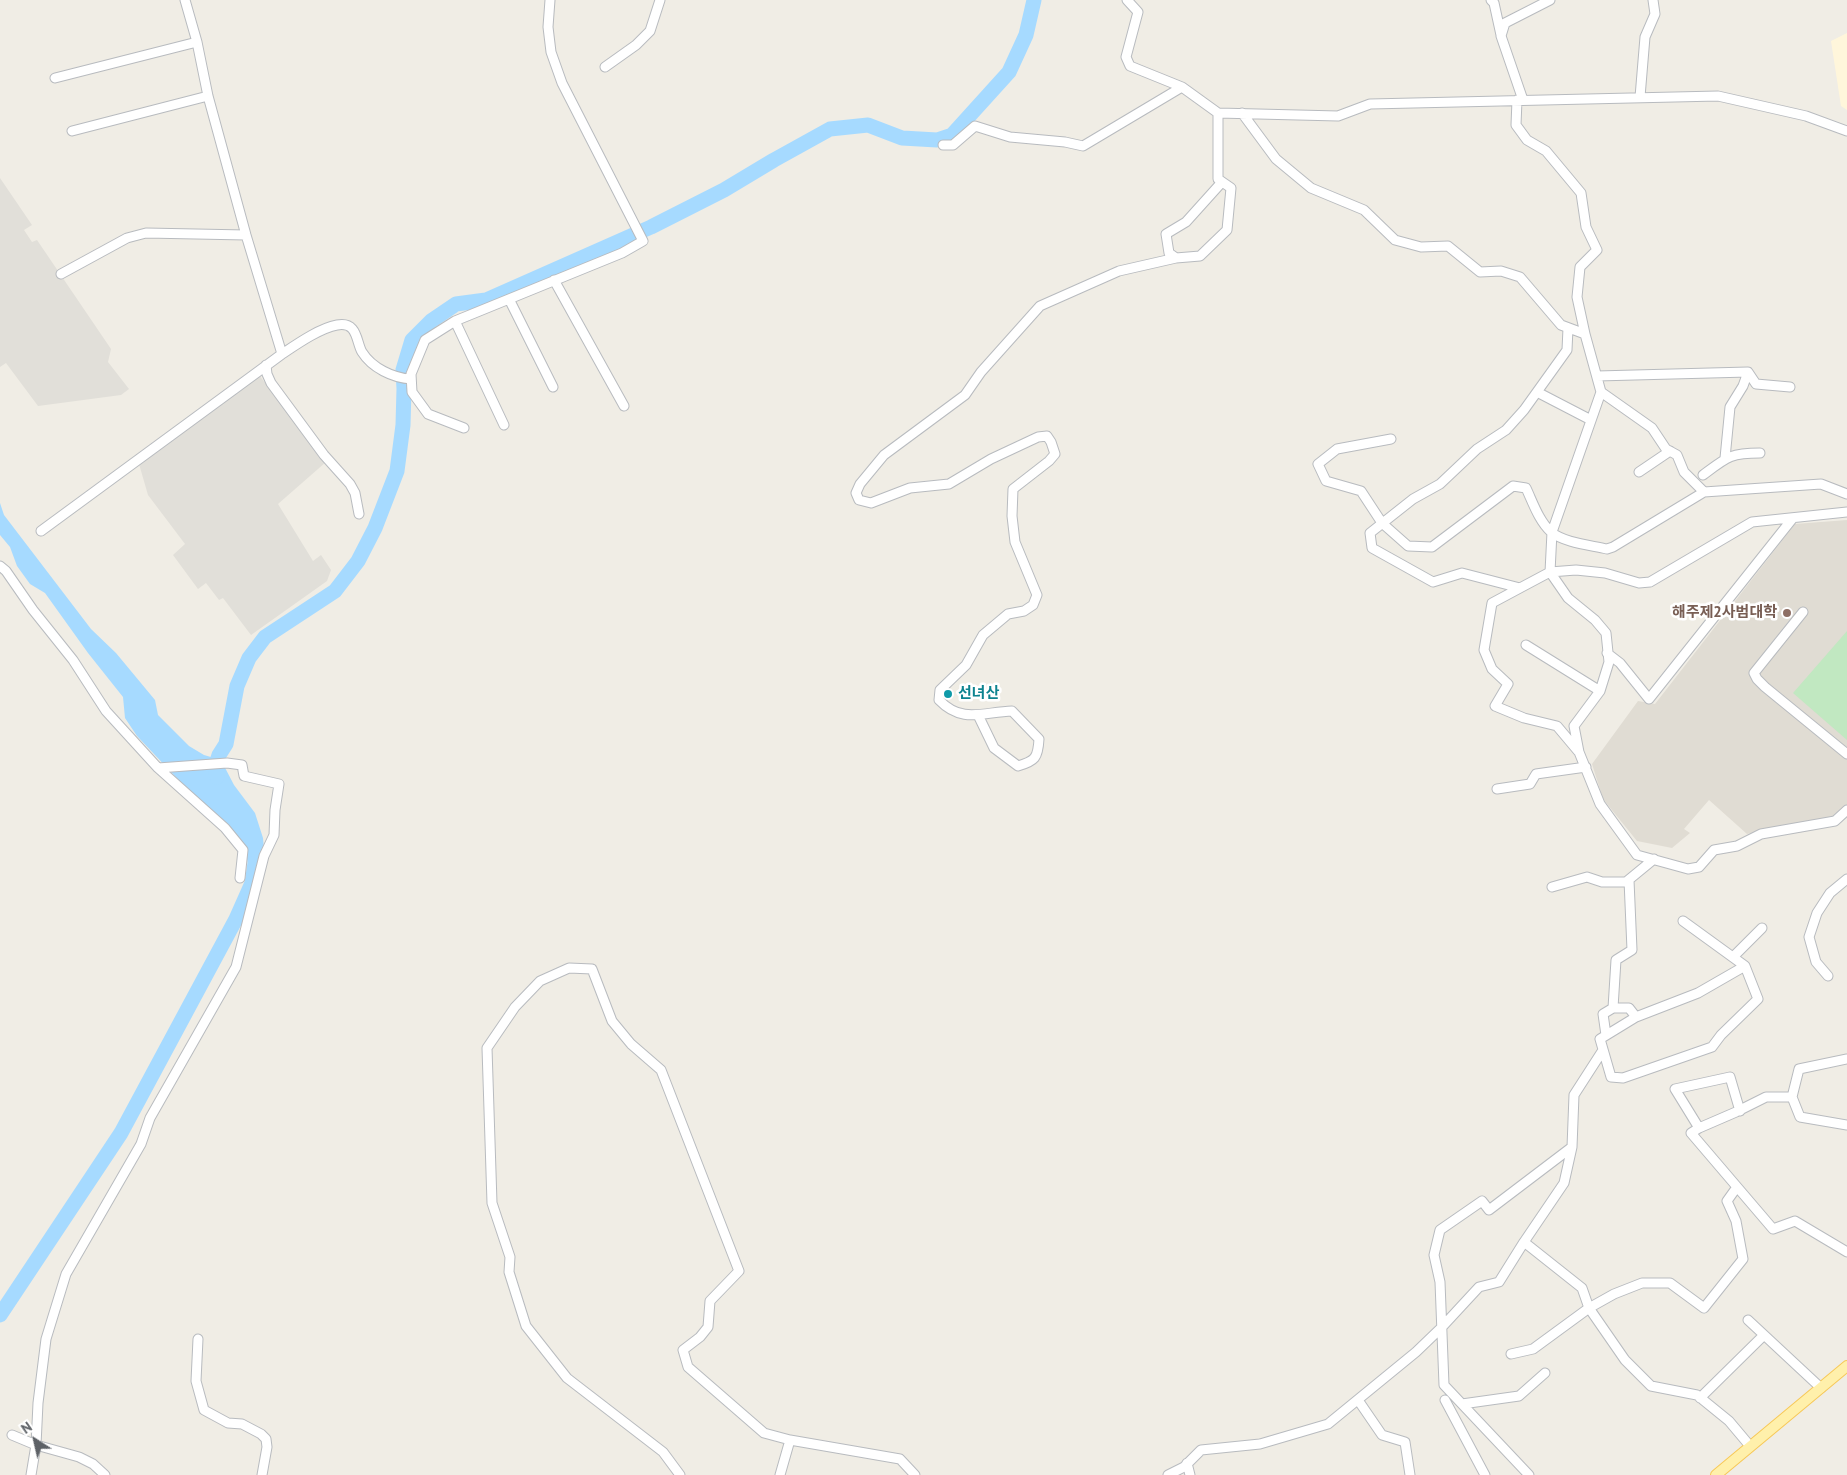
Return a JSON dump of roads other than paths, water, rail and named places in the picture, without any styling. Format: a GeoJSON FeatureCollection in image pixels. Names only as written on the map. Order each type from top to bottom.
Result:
{"type":"FeatureCollection","features":[{"type":"Feature","properties":{"kind":"main road"},"geometry":{"type":"LineString","coordinates":[[1716,1475],[1847,1366]]}},
{"type":"Feature","properties":{"kind":"street"},"geometry":{"type":"LineString","coordinates":[[185,0],[197,42],[208,96],[246,235],[282,354]]}},
{"type":"Feature","properties":{"kind":"street"},"geometry":{"type":"LineString","coordinates":[[464,428],[428,414],[412,392],[411,374],[425,340],[455,321],[622,253],[643,241],[562,83],[551,52],[548,27],[550,0]]}},
{"type":"Feature","properties":{"kind":"street"},"geometry":{"type":"LineString","coordinates":[[605,67],[636,45],[650,31],[660,0]]}},
{"type":"Feature","properties":{"kind":"street"},"geometry":{"type":"LineString","coordinates":[[1128,0],[1138,12],[1126,57],[1130,66],[1182,86],[1218,113],[1338,116],[1370,104],[1718,96],[1806,116],[1847,131]]}},
{"type":"Feature","properties":{"kind":"street"},"geometry":{"type":"LineString","coordinates":[[1491,0],[1494,3],[1501,36],[1520,100],[1516,125],[1527,140],[1546,152],[1580,193],[1586,227],[1597,250],[1580,267],[1577,297],[1601,392],[1552,532],[1550,572],[1568,598],[1606,633],[1609,662],[1600,692],[1574,726],[1580,752],[1600,804],[1637,855],[1688,869],[1700,867],[1714,850],[1737,846],[1760,834],[1835,820],[1847,810]]}},
{"type":"Feature","properties":{"kind":"street"},"geometry":{"type":"LineString","coordinates":[[1501,36],[1505,23],[1550,0]]}},
{"type":"Feature","properties":{"kind":"street"},"geometry":{"type":"LineString","coordinates":[[1640,97],[1645,37],[1655,14],[1654,0]]}},
{"type":"Feature","properties":{"kind":"street"},"geometry":{"type":"LineString","coordinates":[[55,78],[197,42]]}},
{"type":"Feature","properties":{"kind":"street"},"geometry":{"type":"LineString","coordinates":[[943,145],[953,145],[975,126],[1010,137],[1065,142],[1083,146],[1182,86]]}},
{"type":"Feature","properties":{"kind":"street"},"geometry":{"type":"LineString","coordinates":[[72,131],[208,96]]}},
{"type":"Feature","properties":{"kind":"street"},"geometry":{"type":"LineString","coordinates":[[978,714],[994,748],[1018,766],[1031,762],[1039,752],[1039,740],[1012,711],[978,714],[969,716],[947,708],[939,700],[940,690],[966,665],[983,634],[1008,614],[1024,611],[1033,605],[1037,595],[1015,542],[1012,516],[1013,489],[1049,461],[1055,454],[1051,442],[1046,436],[1038,436],[991,459],[949,484],[910,488],[871,503],[859,500],[856,493],[860,484],[884,455],[965,394],[980,372],[1040,306],[1119,272],[1176,258],[1200,256],[1227,230],[1231,188],[1218,178],[1218,113]]}},
{"type":"Feature","properties":{"kind":"street"},"geometry":{"type":"LineString","coordinates":[[1242,113],[1276,159],[1311,188],[1364,210],[1395,240],[1422,246],[1448,246],[1480,272],[1501,271],[1520,277],[1561,325],[1585,334]]}},
{"type":"Feature","properties":{"kind":"street"},"geometry":{"type":"LineString","coordinates":[[1176,258],[1169,253],[1166,234],[1186,222],[1222,182]]}},
{"type":"Feature","properties":{"kind":"street"},"geometry":{"type":"LineString","coordinates":[[61,274],[127,238],[146,233],[246,235]]}},
{"type":"Feature","properties":{"kind":"street"},"geometry":{"type":"LineString","coordinates":[[554,280],[624,406]]}},
{"type":"Feature","properties":{"kind":"street"},"geometry":{"type":"LineString","coordinates":[[509,299],[553,387]]}},
{"type":"Feature","properties":{"kind":"street"},"geometry":{"type":"LineString","coordinates":[[455,321],[504,425]]}},
{"type":"Feature","properties":{"kind":"street"},"geometry":{"type":"LineString","coordinates":[[41,531],[266,365],[309,336],[337,325],[349,326],[357,335],[361,351],[372,364],[397,378],[410,379]]}},
{"type":"Feature","properties":{"kind":"street"},"geometry":{"type":"LineString","coordinates":[[1520,588],[1462,573],[1433,582],[1372,548],[1370,533],[1413,499],[1440,484],[1477,449],[1506,430],[1524,410],[1567,350],[1568,328]]}},
{"type":"Feature","properties":{"kind":"street"},"geometry":{"type":"LineString","coordinates":[[266,365],[271,383],[324,455],[350,484],[355,493],[359,514]]}},
{"type":"Feature","properties":{"kind":"street"},"geometry":{"type":"LineString","coordinates":[[1597,376],[1748,372]]}},
{"type":"Feature","properties":{"kind":"street"},"geometry":{"type":"LineString","coordinates":[[1748,372],[1756,384],[1790,387]]}},
{"type":"Feature","properties":{"kind":"street"},"geometry":{"type":"LineString","coordinates":[[1726,458],[1730,407],[1748,372]]}},
{"type":"Feature","properties":{"kind":"street"},"geometry":{"type":"LineString","coordinates":[[1537,392],[1591,420]]}},
{"type":"Feature","properties":{"kind":"street"},"geometry":{"type":"LineString","coordinates":[[1601,392],[1652,428],[1666,449],[1678,455],[1684,472],[1704,492]]}},
{"type":"Feature","properties":{"kind":"street"},"geometry":{"type":"LineString","coordinates":[[1391,439],[1338,449],[1318,464],[1326,481],[1361,491],[1382,523],[1408,546],[1432,547],[1513,486],[1526,488],[1539,516],[1552,532],[1566,539],[1607,549],[1704,492],[1821,484],[1847,494]]}},
{"type":"Feature","properties":{"kind":"street"},"geometry":{"type":"LineString","coordinates":[[1639,472],[1670,451]]}},
{"type":"Feature","properties":{"kind":"street"},"geometry":{"type":"LineString","coordinates":[[1703,475],[1726,458],[1739,453],[1760,453]]}},
{"type":"Feature","properties":{"kind":"street"},"geometry":{"type":"LineString","coordinates":[[1580,752],[1557,726],[1524,718],[1495,706],[1508,684],[1492,669],[1484,650],[1492,603],[1550,572],[1576,570],[1605,573],[1639,583],[1650,582],[1752,522],[1847,512]]}},
{"type":"Feature","properties":{"kind":"street"},"geometry":{"type":"LineString","coordinates":[[1607,653],[1620,663],[1649,700],[1793,518]]}},
{"type":"Feature","properties":{"kind":"street"},"geometry":{"type":"LineString","coordinates":[[0,566],[6,571],[33,610],[73,660],[106,711],[161,768],[225,828],[243,850],[240,878]]}},
{"type":"Feature","properties":{"kind":"street"},"geometry":{"type":"LineString","coordinates":[[1803,612],[1754,673],[1765,687],[1847,754]]}},
{"type":"Feature","properties":{"kind":"street"},"geometry":{"type":"LineString","coordinates":[[1526,645],[1600,692]]}},
{"type":"Feature","properties":{"kind":"street"},"geometry":{"type":"LineString","coordinates":[[31,1475],[36,1445],[38,1403],[46,1339],[50,1320],[66,1274],[140,1144],[150,1118],[236,967],[264,856],[274,835],[279,784],[244,776],[242,765],[227,763],[161,768]]}},
{"type":"Feature","properties":{"kind":"street"},"geometry":{"type":"LineString","coordinates":[[1497,788],[1530,784],[1536,774],[1586,767]]}},
{"type":"Feature","properties":{"kind":"street"},"geometry":{"type":"LineString","coordinates":[[1552,887],[1587,877],[1602,882],[1626,882],[1654,859]]}},
{"type":"Feature","properties":{"kind":"street"},"geometry":{"type":"LineString","coordinates":[[1828,976],[1816,962],[1809,937],[1821,906],[1830,893],[1847,879]]}},
{"type":"Feature","properties":{"kind":"street"},"geometry":{"type":"LineString","coordinates":[[1613,1008],[1616,960],[1632,950],[1629,880]]}},
{"type":"Feature","properties":{"kind":"street"},"geometry":{"type":"LineString","coordinates":[[1683,921],[1745,966],[1758,999],[1721,1035],[1712,1047],[1623,1078],[1611,1077],[1600,1039],[1636,1017],[1698,993],[1745,966]]}},
{"type":"Feature","properties":{"kind":"street"},"geometry":{"type":"LineString","coordinates":[[1733,957],[1762,928]]}},
{"type":"Feature","properties":{"kind":"street"},"geometry":{"type":"LineString","coordinates":[[680,1475],[662,1452],[567,1378],[526,1326],[509,1272],[510,1257],[492,1203],[487,1048],[515,1007],[540,981],[569,968],[592,969],[597,977],[612,1021],[631,1044],[661,1070],[739,1271],[710,1301],[708,1327],[700,1337],[683,1350],[688,1367],[764,1433],[790,1440],[900,1459],[915,1475]]}},
{"type":"Feature","properties":{"kind":"street"},"geometry":{"type":"LineString","coordinates":[[1606,1035],[1602,1014],[1613,1008],[1629,1008],[1636,1017]]}},
{"type":"Feature","properties":{"kind":"street"},"geometry":{"type":"LineString","coordinates":[[1168,1475],[1187,1463],[1200,1450],[1260,1444],[1328,1424],[1416,1352],[1479,1287],[1499,1282],[1564,1183],[1572,1147],[1574,1095],[1603,1050]]}},
{"type":"Feature","properties":{"kind":"street"},"geometry":{"type":"LineString","coordinates":[[1847,1059],[1799,1069],[1792,1097],[1800,1117],[1847,1126]]}},
{"type":"Feature","properties":{"kind":"street"},"geometry":{"type":"LineString","coordinates":[[1698,1128],[1675,1089],[1730,1077],[1740,1110]]}},
{"type":"Feature","properties":{"kind":"street"},"geometry":{"type":"LineString","coordinates":[[1792,1097],[1766,1097],[1691,1133],[1773,1229],[1795,1220],[1847,1252]]}},
{"type":"Feature","properties":{"kind":"street"},"geometry":{"type":"LineString","coordinates":[[1529,1475],[1444,1385],[1440,1282],[1434,1255],[1440,1230],[1482,1201],[1490,1210],[1572,1147]]}},
{"type":"Feature","properties":{"kind":"street"},"geometry":{"type":"LineString","coordinates":[[1511,1354],[1533,1349],[1589,1308],[1614,1294],[1642,1282],[1670,1283],[1704,1308],[1743,1259],[1736,1221],[1727,1201],[1737,1187]]}},
{"type":"Feature","properties":{"kind":"street"},"geometry":{"type":"LineString","coordinates":[[1524,1242],[1582,1288],[1589,1308],[1625,1360],[1651,1386],[1697,1395],[1729,1422],[1750,1446]]}},
{"type":"Feature","properties":{"kind":"street"},"geometry":{"type":"LineString","coordinates":[[1748,1320],[1821,1388]]}},
{"type":"Feature","properties":{"kind":"street"},"geometry":{"type":"LineString","coordinates":[[1700,1398],[1764,1335]]}},
{"type":"Feature","properties":{"kind":"street"},"geometry":{"type":"LineString","coordinates":[[198,1339],[196,1381],[204,1410],[228,1423],[242,1424],[261,1434],[266,1439],[267,1447],[262,1475]]}},
{"type":"Feature","properties":{"kind":"street"},"geometry":{"type":"LineString","coordinates":[[1462,1404],[1519,1396],[1545,1373]]}},
{"type":"Feature","properties":{"kind":"street"},"geometry":{"type":"LineString","coordinates":[[1358,1400],[1382,1435],[1405,1442],[1410,1475]]}},
{"type":"Feature","properties":{"kind":"street"},"geometry":{"type":"LineString","coordinates":[[1445,1400],[1485,1475]]}},
{"type":"Feature","properties":{"kind":"street"},"geometry":{"type":"LineString","coordinates":[[12,1435],[36,1445],[79,1457],[93,1464],[105,1475]]}},
{"type":"Feature","properties":{"kind":"street"},"geometry":{"type":"LineString","coordinates":[[780,1475],[790,1440]]}},
{"type":"Feature","properties":{"kind":"street"},"geometry":{"type":"LineString","coordinates":[[1187,1463],[1190,1475]]}},
{"type":"Feature","properties":{"kind":"water"},"geometry":{"type":"Polygon","coordinates":[[[0,503],[4,515],[91,629],[116,653],[155,700],[158,715],[189,746],[204,755],[221,760],[234,785],[255,813],[263,838],[264,849],[252,883],[244,845],[228,824],[187,789],[137,736],[125,718],[123,697],[88,653],[45,593],[30,584],[17,566],[10,547],[0,535],[0,503]]]}},
{"type":"Feature","properties":{"kind":"waterway"},"geometry":{"type":"LineString","coordinates":[[217,777],[215,767],[219,755],[226,744],[237,686],[249,658],[265,637],[335,591],[358,561],[375,528],[397,471],[403,425],[403,370],[412,340],[431,321],[456,304],[486,300],[651,227],[724,190],[830,129],[868,125],[902,138],[937,140],[952,135],[1009,72],[1026,35],[1034,0]]}},
{"type":"Feature","properties":{"kind":"waterway"},"geometry":{"type":"LineString","coordinates":[[0,1315],[121,1133],[236,919],[252,883],[255,863]]}},
{"type":"Feature","properties":{"kind":"place","name":"해주제2사범대학"},"geometry":{"type":"Point","coordinates":[1787,613]}},
{"type":"Feature","properties":{"kind":"place","name":"선녀산"},"geometry":{"type":"Point","coordinates":[948,694]}}]}
